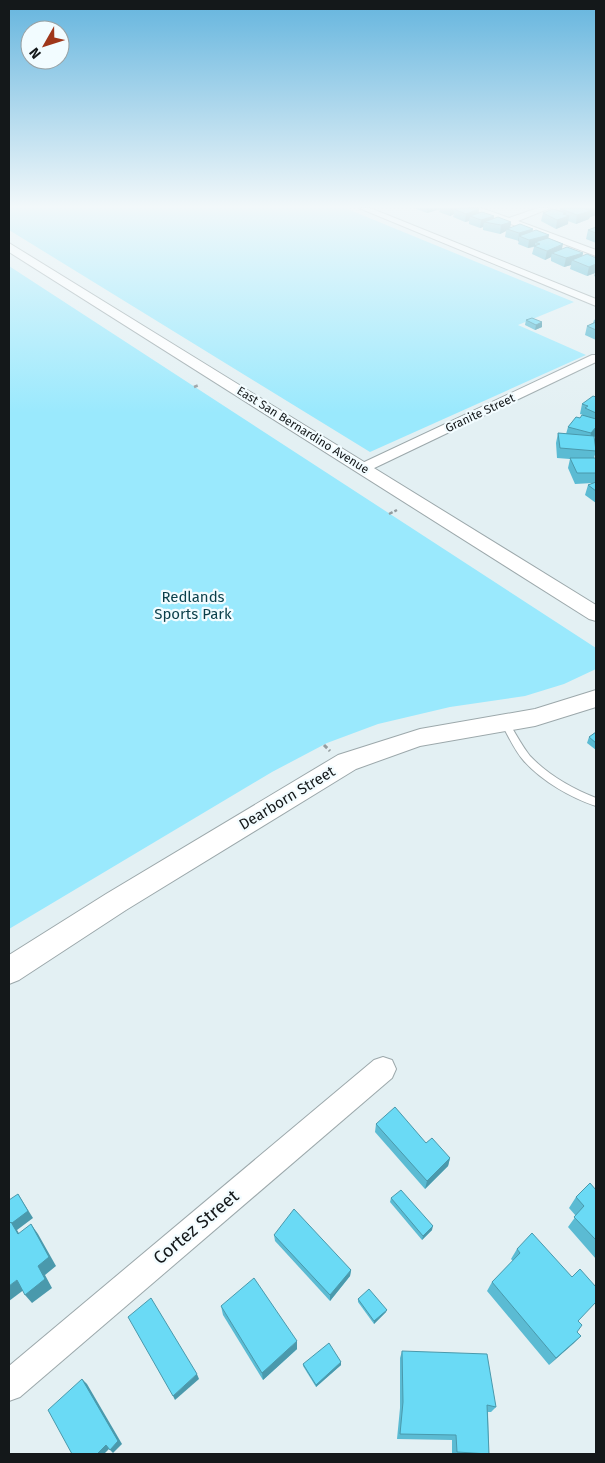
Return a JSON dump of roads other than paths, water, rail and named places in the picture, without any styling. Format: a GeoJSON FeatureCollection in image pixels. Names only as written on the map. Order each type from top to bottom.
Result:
{"type":"FeatureCollection","features":[{"type":"Feature","properties":{"kind":"street","name":"East San Bernardino Avenue"},"geometry":{"type":"LineString","coordinates":[[56,276],[596,614]]}},
{"type":"Feature","properties":{"kind":"street"},"geometry":{"type":"LineString","coordinates":[[529,276],[596,304]]}},
{"type":"Feature","properties":{"kind":"street","name":"Granite Street"},"geometry":{"type":"LineString","coordinates":[[363,468],[596,358]]}},
{"type":"Feature","properties":{"kind":"street","name":"Dearborn Street"},"geometry":{"type":"LineString","coordinates":[[9,971],[116,902],[347,762],[388,746],[430,736],[506,725],[565,711],[596,698]]}},
{"type":"Feature","properties":{"kind":"street","name":"Cortez Street"},"geometry":{"type":"LineString","coordinates":[[9,1386],[383,1069]]}},
{"type":"Feature","properties":{"kind":"lane"},"geometry":{"type":"LineString","coordinates":[[506,725],[527,757],[545,773],[569,789],[596,802]]}},
{"type":"Feature","properties":{"kind":"park label","name":"Redlands Sports Park"},"geometry":{"type":"Point","coordinates":[193,606]}}]}
